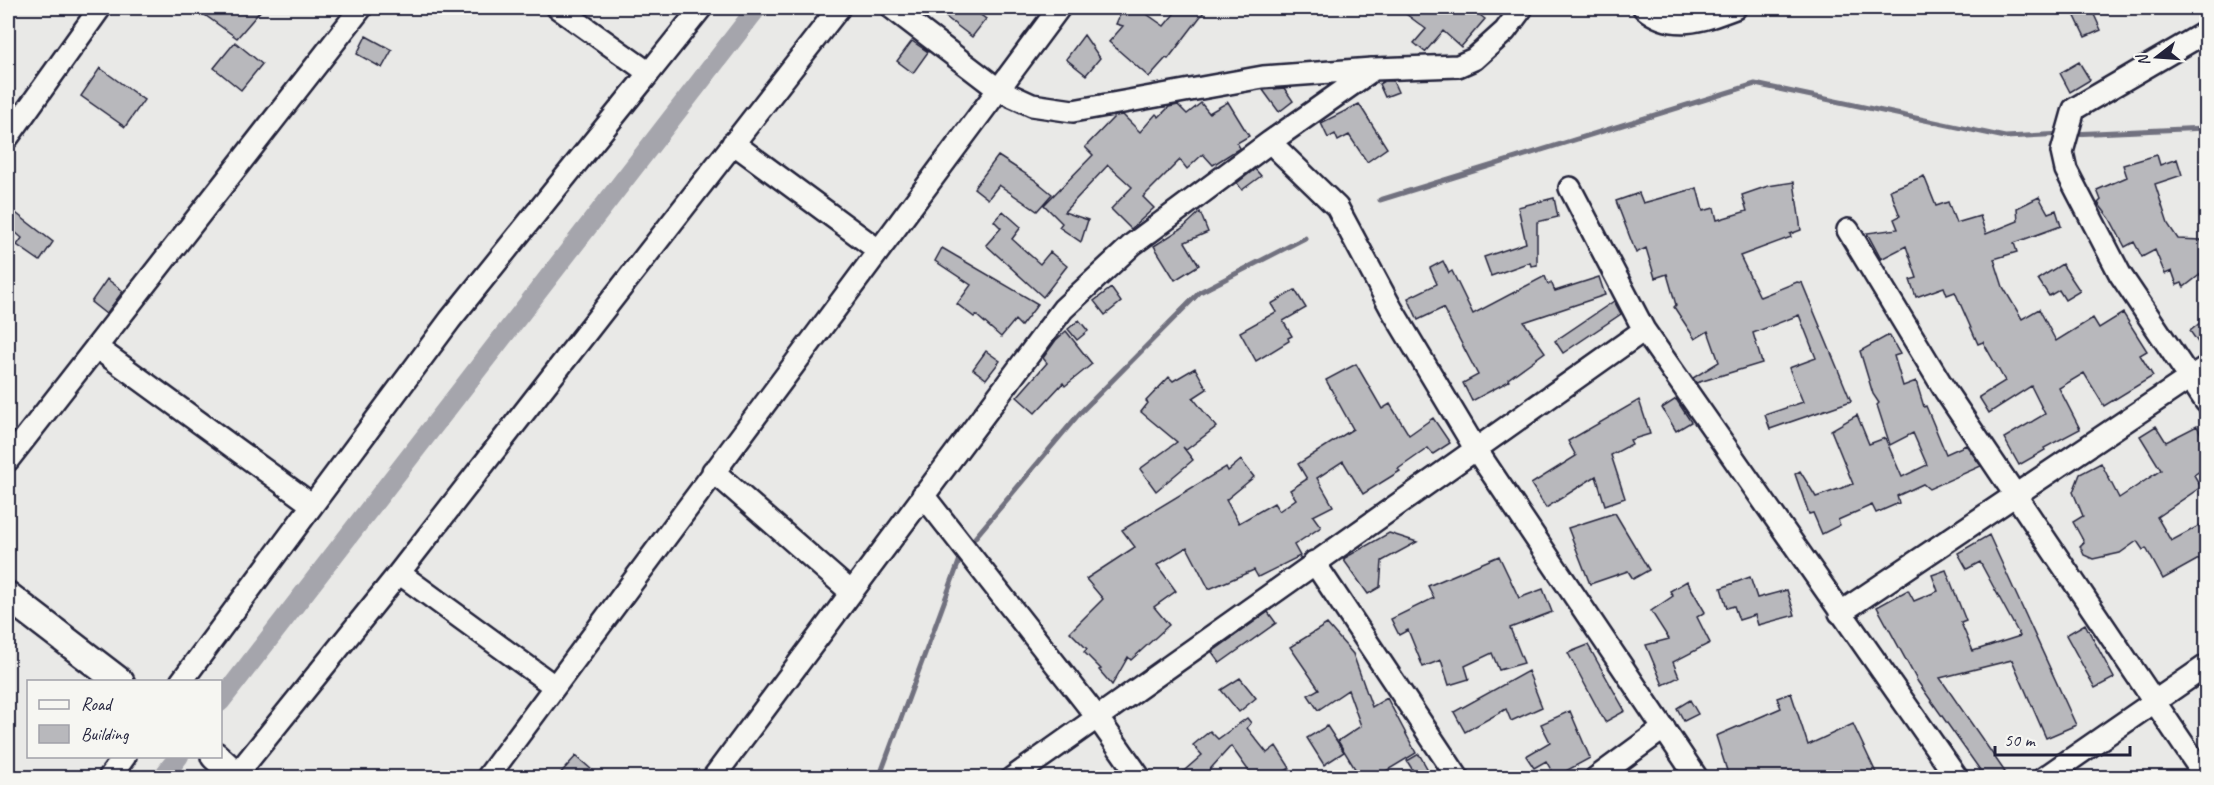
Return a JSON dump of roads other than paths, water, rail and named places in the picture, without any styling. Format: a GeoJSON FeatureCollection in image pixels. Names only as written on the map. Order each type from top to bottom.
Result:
{"type":"FeatureCollection","features":[{"type":"Feature","properties":{"kind":"street"},"geometry":{"type":"LineString","coordinates":[[8,137],[100,8]]}},
{"type":"Feature","properties":{"kind":"street"},"geometry":{"type":"LineString","coordinates":[[8,460],[362,8]]}},
{"type":"Feature","properties":{"kind":"street"},"geometry":{"type":"LineString","coordinates":[[558,8],[649,73]]}},
{"type":"Feature","properties":{"kind":"street"},"geometry":{"type":"LineString","coordinates":[[182,680],[450,320],[700,8]]}},
{"type":"Feature","properties":{"kind":"street"},"geometry":{"type":"LineString","coordinates":[[229,769],[399,573],[839,8]]}},
{"type":"Feature","properties":{"kind":"street"},"geometry":{"type":"LineString","coordinates":[[892,8],[999,90],[1032,105],[1073,111],[1263,77],[1458,66],[1474,59],[1504,31],[1522,8]]}},
{"type":"Feature","properties":{"kind":"street"},"geometry":{"type":"LineString","coordinates":[[487,777],[1059,8]]}},
{"type":"Feature","properties":{"kind":"street"},"geometry":{"type":"LineString","coordinates":[[1644,8],[1656,17],[1678,24],[1703,19],[1735,8]]}},
{"type":"Feature","properties":{"kind":"street"},"geometry":{"type":"LineString","coordinates":[[2206,32],[2074,109],[2062,152],[2066,170],[2080,201],[2120,274],[2199,372],[2206,402]]}},
{"type":"Feature","properties":{"kind":"street"},"geometry":{"type":"LineString","coordinates":[[713,777],[1063,309],[1133,244],[1270,142],[1374,69]]}},
{"type":"Feature","properties":{"kind":"street"},"geometry":{"type":"LineString","coordinates":[[1270,142],[1337,207],[1391,308],[1475,448],[1697,777]]}},
{"type":"Feature","properties":{"kind":"street"},"geometry":{"type":"LineString","coordinates":[[733,143],[878,250]]}},
{"type":"Feature","properties":{"kind":"street"},"geometry":{"type":"LineString","coordinates":[[1570,188],[1644,330],[1957,777]]}},
{"type":"Feature","properties":{"kind":"street"},"geometry":{"type":"LineString","coordinates":[[1848,230],[1946,392],[2206,777]]}},
{"type":"Feature","properties":{"kind":"street"},"geometry":{"type":"LineString","coordinates":[[1012,777],[1644,330]]}},
{"type":"Feature","properties":{"kind":"street"},"geometry":{"type":"LineString","coordinates":[[96,347],[311,504]]}},
{"type":"Feature","properties":{"kind":"street"},"geometry":{"type":"LineString","coordinates":[[1840,613],[2199,372]]}},
{"type":"Feature","properties":{"kind":"street"},"geometry":{"type":"LineString","coordinates":[[713,471],[851,592]]}},
{"type":"Feature","properties":{"kind":"street"},"geometry":{"type":"LineString","coordinates":[[923,495],[1097,717],[1140,777]]}},
{"type":"Feature","properties":{"kind":"street"},"geometry":{"type":"LineString","coordinates":[[1314,562],[1458,777]]}},
{"type":"Feature","properties":{"kind":"street"},"geometry":{"type":"LineString","coordinates":[[399,573],[554,686]]}},
{"type":"Feature","properties":{"kind":"street"},"geometry":{"type":"LineString","coordinates":[[8,596],[119,680]]}},
{"type":"Feature","properties":{"kind":"street"},"geometry":{"type":"LineString","coordinates":[[2044,777],[2206,666]]}},
{"type":"Feature","properties":{"kind":"street"},"geometry":{"type":"LineString","coordinates":[[1596,777],[1664,729]]}},
{"type":"Feature","properties":{"kind":"street"},"geometry":{"type":"LineString","coordinates":[[109,777],[123,758]]}},
{"type":"Feature","properties":{"kind":"waterway"},"geometry":{"type":"LineString","coordinates":[[222,699],[757,8]]}},
{"type":"Feature","properties":{"kind":"waterway"},"geometry":{"type":"LineString","coordinates":[[1380,200],[1755,84],[2005,137],[2063,134]]}},
{"type":"Feature","properties":{"kind":"waterway"},"geometry":{"type":"LineString","coordinates":[[2072,134],[2206,128]]}},
{"type":"Feature","properties":{"kind":"waterway"},"geometry":{"type":"LineString","coordinates":[[973,540],[1079,414],[1200,292],[1305,238]]}},
{"type":"Feature","properties":{"kind":"waterway"},"geometry":{"type":"LineString","coordinates":[[879,778],[960,559]]}},
{"type":"Feature","properties":{"kind":"waterway"},"geometry":{"type":"LineString","coordinates":[[162,778],[177,758]]}}]}
